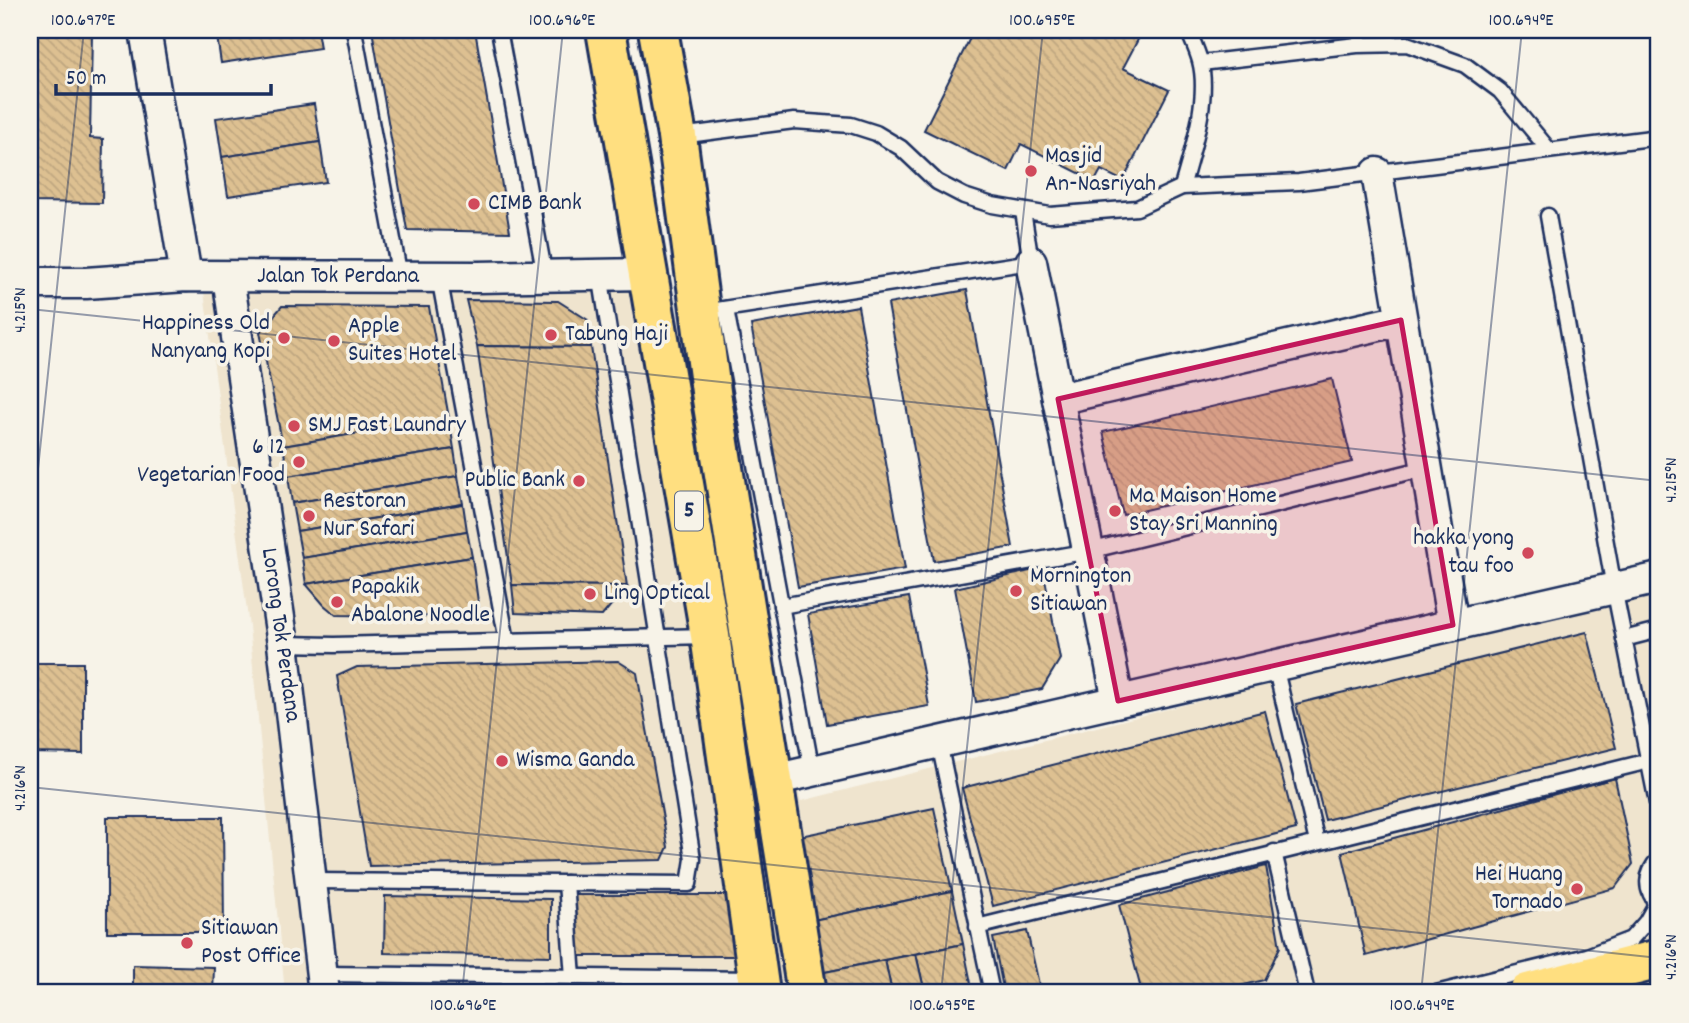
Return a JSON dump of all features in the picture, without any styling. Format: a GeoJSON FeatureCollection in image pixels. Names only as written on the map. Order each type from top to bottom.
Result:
{"type":"FeatureCollection","features":[{"type":"Feature","properties":{"kind":"main road","name":"5"},"geometry":{"type":"LineString","coordinates":[[606,30],[710,635],[759,986]]}},
{"type":"Feature","properties":{"kind":"main road","name":"5"},"geometry":{"type":"LineString","coordinates":[[658,30],[713,311],[774,780],[807,993]]}},
{"type":"Feature","properties":{"kind":"main road"},"geometry":{"type":"LineString","coordinates":[[1528,993],[1659,959]]}},
{"type":"Feature","properties":{"kind":"street"},"geometry":{"type":"LineString","coordinates":[[145,30],[186,276]]}},
{"type":"Feature","properties":{"kind":"street"},"geometry":{"type":"LineString","coordinates":[[1377,173],[1453,625]]}},
{"type":"Feature","properties":{"kind":"street"},"geometry":{"type":"LineString","coordinates":[[1031,262],[1118,701]]}},
{"type":"Feature","properties":{"kind":"street","name":"Jalan Tok Perdana"},"geometry":{"type":"LineString","coordinates":[[30,283],[86,283],[186,276],[647,274]]}},
{"type":"Feature","properties":{"kind":"street","name":"Lorong Tok Perdana"},"geometry":{"type":"LineString","coordinates":[[228,277],[283,643],[323,984]]}},
{"type":"Feature","properties":{"kind":"street"},"geometry":{"type":"LineString","coordinates":[[1058,400],[1401,320]]}},
{"type":"Feature","properties":{"kind":"street"},"geometry":{"type":"LineString","coordinates":[[774,780],[1659,578]]}},
{"type":"Feature","properties":{"kind":"lane"},"geometry":{"type":"LineString","coordinates":[[354,30],[400,277]]}},
{"type":"Feature","properties":{"kind":"lane"},"geometry":{"type":"LineString","coordinates":[[499,30],[545,276]]}},
{"type":"Feature","properties":{"kind":"lane"},"geometry":{"type":"LineString","coordinates":[[1182,187],[1199,128],[1202,93],[1201,63],[1188,30]]}},
{"type":"Feature","properties":{"kind":"lane"},"geometry":{"type":"LineString","coordinates":[[1201,63],[1357,45],[1407,44],[1465,65],[1500,91],[1549,150]]}},
{"type":"Feature","properties":{"kind":"lane"},"geometry":{"type":"LineString","coordinates":[[677,136],[794,121],[851,125],[876,133],[901,148],[937,182],[964,196],[992,205],[1050,215],[1138,208],[1182,187],[1299,182],[1659,136]]}},
{"type":"Feature","properties":{"kind":"lane"},"geometry":{"type":"LineString","coordinates":[[812,771],[781,606],[713,311],[1031,262],[1023,211]]}},
{"type":"Feature","properties":{"kind":"lane"},"geometry":{"type":"LineString","coordinates":[[1548,216],[1614,588],[1659,813]]}},
{"type":"Feature","properties":{"kind":"lane"},"geometry":{"type":"LineString","coordinates":[[312,881],[689,884],[693,859],[600,274]]}},
{"type":"Feature","properties":{"kind":"lane"},"geometry":{"type":"LineString","coordinates":[[439,276],[507,641]]}},
{"type":"Feature","properties":{"kind":"lane"},"geometry":{"type":"LineString","coordinates":[[781,606],[1089,551],[1426,468]]}},
{"type":"Feature","properties":{"kind":"lane"},"geometry":{"type":"LineString","coordinates":[[1624,639],[1659,630]]}},
{"type":"Feature","properties":{"kind":"lane"},"geometry":{"type":"LineString","coordinates":[[283,643],[334,645],[710,635]]}},
{"type":"Feature","properties":{"kind":"lane"},"geometry":{"type":"LineString","coordinates":[[1275,666],[1317,842]]}},
{"type":"Feature","properties":{"kind":"lane"},"geometry":{"type":"LineString","coordinates":[[939,743],[992,993]]}},
{"type":"Feature","properties":{"kind":"lane"},"geometry":{"type":"LineString","coordinates":[[977,927],[1649,761]]}},
{"type":"Feature","properties":{"kind":"lane"},"geometry":{"type":"LineString","coordinates":[[1274,852],[1307,993]]}},
{"type":"Feature","properties":{"kind":"lane"},"geometry":{"type":"LineString","coordinates":[[1436,993],[1587,956],[1631,939],[1646,922],[1657,903],[1649,893],[1648,874],[1659,859]]}},
{"type":"Feature","properties":{"kind":"lane"},"geometry":{"type":"LineString","coordinates":[[566,883],[573,977]]}},
{"type":"Feature","properties":{"kind":"lane"},"geometry":{"type":"LineString","coordinates":[[323,984],[573,977],[759,986]]}},
{"type":"Feature","properties":{"kind":"highlighted area"},"geometry":{"type":"Polygon","coordinates":[[[1401,320],[1453,625],[1118,701],[1058,399],[1401,320]]]}},
{"type":"Feature","properties":{"kind":"shaded area"},"geometry":{"type":"Polygon","coordinates":[[[669,284],[801,801],[1659,586],[1659,993],[285,993],[249,626],[204,292],[669,284]]]}},
{"type":"Feature","properties":{"kind":"building"},"geometry":{"type":"Polygon","coordinates":[[[30,30],[79,30],[79,33],[92,33],[90,138],[103,139],[102,203],[30,202],[30,30]]]}},
{"type":"Feature","properties":{"kind":"building"},"geometry":{"type":"Polygon","coordinates":[[[216,30],[317,30],[320,48],[221,63],[216,30]]]}},
{"type":"Feature","properties":{"kind":"building"},"geometry":{"type":"Polygon","coordinates":[[[372,30],[475,30],[510,232],[407,230],[372,30]]]}},
{"type":"Feature","properties":{"kind":"building"},"geometry":{"type":"Polygon","coordinates":[[[974,30],[1143,30],[1123,68],[1169,90],[1123,181],[1101,170],[1095,181],[1021,144],[1008,171],[924,130],[974,30]]]}},
{"type":"Feature","properties":{"kind":"building"},"geometry":{"type":"Polygon","coordinates":[[[314,104],[320,142],[222,157],[216,118],[314,104]]]}},
{"type":"Feature","properties":{"kind":"building"},"geometry":{"type":"Polygon","coordinates":[[[320,142],[326,182],[228,196],[222,157],[320,142]]]}},
{"type":"Feature","properties":{"kind":"building"},"geometry":{"type":"Polygon","coordinates":[[[967,290],[1013,547],[934,561],[888,304],[967,290]]]}},
{"type":"Feature","properties":{"kind":"building"},"geometry":{"type":"Polygon","coordinates":[[[466,300],[558,301],[588,320],[591,347],[477,346],[466,300]]]}},
{"type":"Feature","properties":{"kind":"building"},"geometry":{"type":"Polygon","coordinates":[[[282,306],[429,307],[449,418],[283,446],[260,332],[282,306]]]}},
{"type":"Feature","properties":{"kind":"building"},"geometry":{"type":"Polygon","coordinates":[[[858,306],[905,569],[798,587],[751,325],[858,306]]]}},
{"type":"Feature","properties":{"kind":"building"},"geometry":{"type":"Polygon","coordinates":[[[477,346],[591,347],[627,586],[512,585],[477,346]]]}},
{"type":"Feature","properties":{"kind":"building"},"geometry":{"type":"Polygon","coordinates":[[[1332,379],[1352,462],[1123,515],[1103,432],[1332,379]]]}},
{"type":"Feature","properties":{"kind":"building"},"geometry":{"type":"Polygon","coordinates":[[[449,418],[454,449],[288,476],[283,446],[449,418]]]}},
{"type":"Feature","properties":{"kind":"building"},"geometry":{"type":"Polygon","coordinates":[[[454,449],[458,476],[292,503],[288,476],[454,449]]]}},
{"type":"Feature","properties":{"kind":"building"},"geometry":{"type":"Polygon","coordinates":[[[458,476],[463,504],[297,531],[292,503],[458,476]]]}},
{"type":"Feature","properties":{"kind":"building"},"geometry":{"type":"Polygon","coordinates":[[[463,504],[467,531],[302,558],[297,531],[463,504]]]}},
{"type":"Feature","properties":{"kind":"building"},"geometry":{"type":"Polygon","coordinates":[[[467,531],[472,557],[306,584],[302,558],[467,531]]]}},
{"type":"Feature","properties":{"kind":"building"},"geometry":{"type":"Polygon","coordinates":[[[472,557],[480,617],[336,615],[306,584],[472,557]]]}},
{"type":"Feature","properties":{"kind":"building"},"geometry":{"type":"Polygon","coordinates":[[[1043,568],[1060,659],[1042,689],[976,702],[955,588],[1043,568]]]}},
{"type":"Feature","properties":{"kind":"building"},"geometry":{"type":"Polygon","coordinates":[[[512,585],[627,586],[602,616],[515,613],[512,585]]]}},
{"type":"Feature","properties":{"kind":"building"},"geometry":{"type":"Polygon","coordinates":[[[909,597],[929,706],[827,724],[808,614],[909,597]]]}},
{"type":"Feature","properties":{"kind":"building"},"geometry":{"type":"Polygon","coordinates":[[[1587,632],[1616,748],[1325,820],[1296,704],[1587,632]]]}},
{"type":"Feature","properties":{"kind":"building","name":"Wisma Ganda"},"geometry":{"type":"Polygon","coordinates":[[[618,661],[637,673],[668,847],[662,860],[369,866],[337,676],[357,667],[618,661]]]}},
{"type":"Feature","properties":{"kind":"building"},"geometry":{"type":"Polygon","coordinates":[[[30,663],[83,663],[83,754],[30,753],[30,663]]]}},
{"type":"Feature","properties":{"kind":"building"},"geometry":{"type":"Polygon","coordinates":[[[1265,711],[1296,829],[993,906],[962,788],[1265,711]]]}},
{"type":"Feature","properties":{"kind":"building"},"geometry":{"type":"Polygon","coordinates":[[[1615,778],[1633,864],[1615,888],[1366,956],[1342,852],[1615,778]]]}},
{"type":"Feature","properties":{"kind":"building"},"geometry":{"type":"Polygon","coordinates":[[[934,808],[952,891],[804,922],[786,839],[934,808]]]}},
{"type":"Feature","properties":{"kind":"building"},"geometry":{"type":"Polygon","coordinates":[[[107,817],[223,817],[224,932],[107,932],[107,817]]]}},
{"type":"Feature","properties":{"kind":"building"},"geometry":{"type":"Polygon","coordinates":[[[1266,866],[1280,947],[1264,980],[1213,993],[1142,993],[1119,905],[1266,866]]]}},
{"type":"Feature","properties":{"kind":"building"},"geometry":{"type":"Polygon","coordinates":[[[952,891],[963,944],[815,974],[804,922],[952,891]]]}},
{"type":"Feature","properties":{"kind":"building"},"geometry":{"type":"Polygon","coordinates":[[[570,895],[727,895],[736,956],[579,956],[570,895]]]}},
{"type":"Feature","properties":{"kind":"building"},"geometry":{"type":"Polygon","coordinates":[[[385,896],[551,899],[551,956],[384,953],[385,896]]]}},
{"type":"Feature","properties":{"kind":"building"},"geometry":{"type":"Polygon","coordinates":[[[1027,931],[1041,993],[1004,993],[993,938],[1027,931]]]}},
{"type":"Feature","properties":{"kind":"building"},"geometry":{"type":"Polygon","coordinates":[[[963,944],[973,993],[925,993],[916,954],[963,944]]]}},
{"type":"Feature","properties":{"kind":"building"},"geometry":{"type":"Polygon","coordinates":[[[916,954],[925,993],[892,993],[885,960],[916,954]]]}},
{"type":"Feature","properties":{"kind":"building"},"geometry":{"type":"Polygon","coordinates":[[[885,960],[892,993],[819,993],[815,974],[885,960]]]}},
{"type":"Feature","properties":{"kind":"building"},"geometry":{"type":"Polygon","coordinates":[[[133,965],[214,967],[213,993],[133,993],[133,965]]]}},
{"type":"Feature","properties":{"kind":"building"},"geometry":{"type":"Polygon","coordinates":[[[387,986],[725,990],[726,993],[388,993],[387,986]]]}},
{"type":"Feature","properties":{"kind":"place","name":"Masjid An-Nasriyah"},"geometry":{"type":"Point","coordinates":[1031,171]}},
{"type":"Feature","properties":{"kind":"place","name":"CIMB Bank"},"geometry":{"type":"Point","coordinates":[474,204]}},
{"type":"Feature","properties":{"kind":"place","name":"Tabung Haji"},"geometry":{"type":"Point","coordinates":[551,335]}},
{"type":"Feature","properties":{"kind":"place","name":"Happiness Old Nanyang Kopi"},"geometry":{"type":"Point","coordinates":[284,338]}},
{"type":"Feature","properties":{"kind":"place","name":"Apple Suites Hotel"},"geometry":{"type":"Point","coordinates":[334,341]}},
{"type":"Feature","properties":{"kind":"place","name":"SMJ Fast Laundry"},"geometry":{"type":"Point","coordinates":[294,426]}},
{"type":"Feature","properties":{"kind":"place","name":"6 12 Vegetarian Food"},"geometry":{"type":"Point","coordinates":[299,462]}},
{"type":"Feature","properties":{"kind":"place","name":"Public Bank"},"geometry":{"type":"Point","coordinates":[579,481]}},
{"type":"Feature","properties":{"kind":"place","name":"Ma Maison Home Stay Sri Manning"},"geometry":{"type":"Point","coordinates":[1115,511]}},
{"type":"Feature","properties":{"kind":"place","name":"Restoran Nur Safari"},"geometry":{"type":"Point","coordinates":[309,516]}},
{"type":"Feature","properties":{"kind":"place","name":"hakka yong tau foo"},"geometry":{"type":"Point","coordinates":[1528,553]}},
{"type":"Feature","properties":{"kind":"place","name":"Mornington Sitiawan"},"geometry":{"type":"Point","coordinates":[1016,591]}},
{"type":"Feature","properties":{"kind":"place","name":"Ling Optical"},"geometry":{"type":"Point","coordinates":[590,594]}},
{"type":"Feature","properties":{"kind":"place","name":"Papakik Abalone Noodle"},"geometry":{"type":"Point","coordinates":[337,602]}},
{"type":"Feature","properties":{"kind":"place","name":"Wisma Ganda"},"geometry":{"type":"Point","coordinates":[502,761]}},
{"type":"Feature","properties":{"kind":"place","name":"Hei Huang Tornado"},"geometry":{"type":"Point","coordinates":[1577,889]}},
{"type":"Feature","properties":{"kind":"place","name":"Sitiawan Post Office"},"geometry":{"type":"Point","coordinates":[187,943]}}]}
